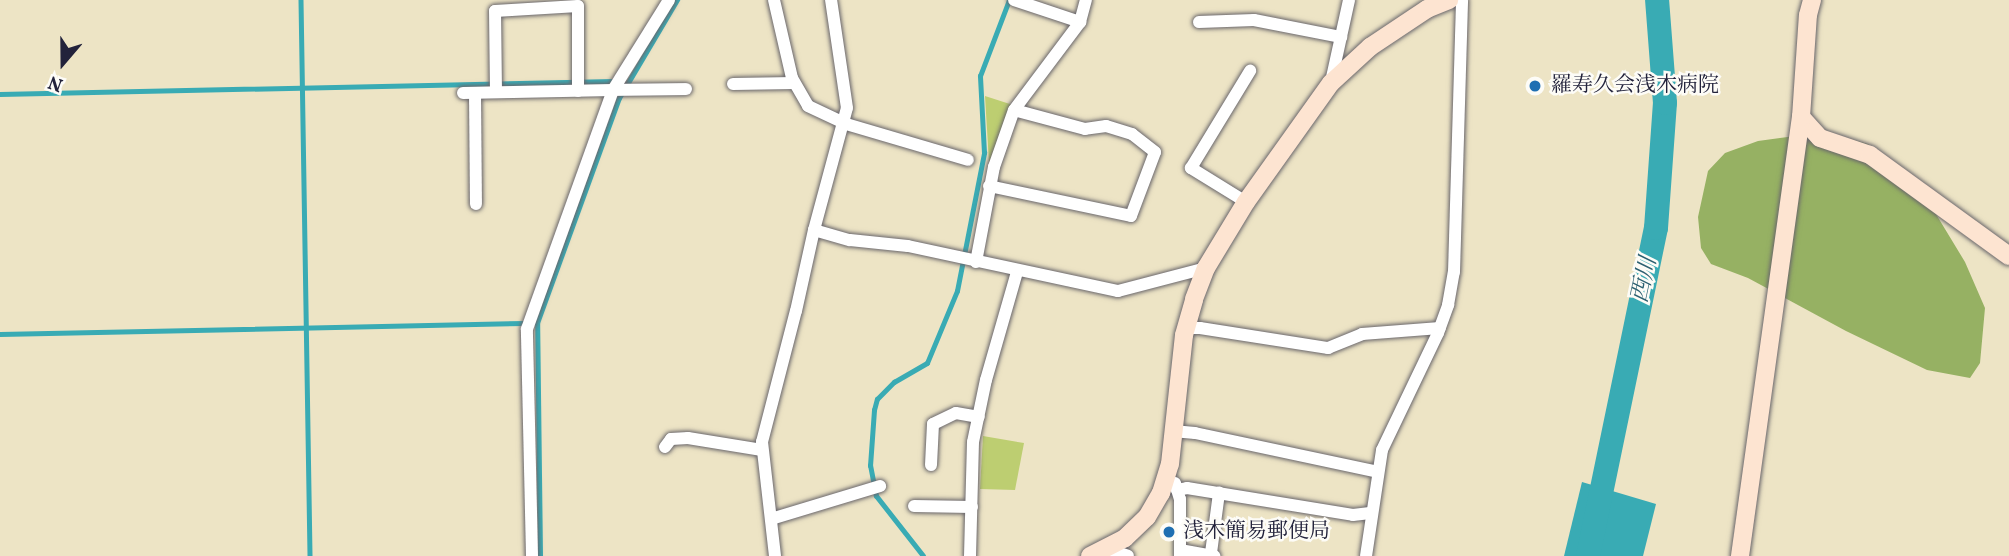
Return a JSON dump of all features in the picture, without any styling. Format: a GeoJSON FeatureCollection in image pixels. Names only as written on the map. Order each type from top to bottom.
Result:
{"type":"FeatureCollection","features":[{"type":"Feature","properties":{"kind":"street"},"geometry":{"type":"LineString","coordinates":[[532,556],[527,329],[613,90],[668,0]]}},
{"type":"Feature","properties":{"kind":"street"},"geometry":{"type":"LineString","coordinates":[[774,0],[794,83],[808,106],[846,124],[968,160]]}},
{"type":"Feature","properties":{"kind":"street"},"geometry":{"type":"LineString","coordinates":[[775,556],[762,450],[814,230],[846,124],[848,108],[831,0]]}},
{"type":"Feature","properties":{"kind":"street"},"geometry":{"type":"LineString","coordinates":[[1014,0],[1080,22]]}},
{"type":"Feature","properties":{"kind":"street"},"geometry":{"type":"LineString","coordinates":[[976,262],[989,186],[1014,110],[1080,22],[1086,0]]}},
{"type":"Feature","properties":{"kind":"street"},"geometry":{"type":"LineString","coordinates":[[1331,83],[1349,0]]}},
{"type":"Feature","properties":{"kind":"street"},"geometry":{"type":"LineString","coordinates":[[1099,552],[1147,517],[1161,493],[1170,464],[1186,328],[1206,268],[1246,202],[1331,83],[1370,47],[1427,9],[1449,0]]}},
{"type":"Feature","properties":{"kind":"street"},"geometry":{"type":"LineString","coordinates":[[1366,556],[1370,513],[1386,439],[1440,328],[1454,272],[1462,0]]}},
{"type":"Feature","properties":{"kind":"street"},"geometry":{"type":"LineString","coordinates":[[1740,556],[1801,117],[1808,15],[1812,0]]}},
{"type":"Feature","properties":{"kind":"street"},"geometry":{"type":"LineString","coordinates":[[496,92],[495,10],[578,6],[578,91]]}},
{"type":"Feature","properties":{"kind":"street"},"geometry":{"type":"LineString","coordinates":[[1199,22],[1254,20],[1341,37]]}},
{"type":"Feature","properties":{"kind":"street"},"geometry":{"type":"LineString","coordinates":[[1246,202],[1191,168],[1250,71]]}},
{"type":"Feature","properties":{"kind":"street"},"geometry":{"type":"LineString","coordinates":[[733,83],[794,83]]}},
{"type":"Feature","properties":{"kind":"street"},"geometry":{"type":"LineString","coordinates":[[475,204],[469,93],[686,89]]}},
{"type":"Feature","properties":{"kind":"street"},"geometry":{"type":"LineString","coordinates":[[989,186],[1130,216],[1155,152],[1132,134],[1106,126],[1085,128],[1014,110]]}},
{"type":"Feature","properties":{"kind":"street"},"geometry":{"type":"LineString","coordinates":[[1801,117],[1820,138],[1870,155],[2009,256]]}},
{"type":"Feature","properties":{"kind":"street"},"geometry":{"type":"LineString","coordinates":[[814,230],[850,240],[908,246],[1017,272],[1118,291],[1206,268]]}},
{"type":"Feature","properties":{"kind":"street"},"geometry":{"type":"LineString","coordinates":[[970,556],[973,442],[1017,272]]}},
{"type":"Feature","properties":{"kind":"street"},"geometry":{"type":"LineString","coordinates":[[1186,328],[1328,348],[1362,334],[1440,328]]}},
{"type":"Feature","properties":{"kind":"street"},"geometry":{"type":"LineString","coordinates":[[930,465],[933,424],[957,413],[979,417]]}},
{"type":"Feature","properties":{"kind":"street"},"geometry":{"type":"LineString","coordinates":[[1173,431],[1195,433],[1378,472]]}},
{"type":"Feature","properties":{"kind":"street"},"geometry":{"type":"LineString","coordinates":[[665,447],[671,439],[688,438],[762,450]]}},
{"type":"Feature","properties":{"kind":"street"},"geometry":{"type":"LineString","coordinates":[[1170,464],[1177,490],[1180,553],[1212,554],[1219,493]]}},
{"type":"Feature","properties":{"kind":"street"},"geometry":{"type":"LineString","coordinates":[[771,519],[880,486]]}},
{"type":"Feature","properties":{"kind":"street"},"geometry":{"type":"LineString","coordinates":[[1177,490],[1187,488],[1353,515],[1370,513]]}},
{"type":"Feature","properties":{"kind":"street"},"geometry":{"type":"LineString","coordinates":[[914,506],[972,507]]}},
{"type":"Feature","properties":{"kind":"street"},"geometry":{"type":"LineString","coordinates":[[1099,552],[1128,556]]}},
{"type":"Feature","properties":{"kind":"green space"},"geometry":{"type":"Polygon","coordinates":[[[985,96],[1013,105],[993,162],[989,162],[985,96]]]}},
{"type":"Feature","properties":{"kind":"green space"},"geometry":{"type":"Polygon","coordinates":[[[1826,132],[1868,144],[1899,171],[1925,196],[1965,262],[1985,308],[1980,363],[1970,378],[1927,370],[1846,331],[1748,278],[1711,264],[1701,248],[1698,217],[1708,171],[1725,153],[1758,141],[1826,132]]]}},
{"type":"Feature","properties":{"kind":"green space"},"geometry":{"type":"Polygon","coordinates":[[[983,436],[1024,443],[1015,490],[980,489],[983,436]]]}},
{"type":"Feature","properties":{"kind":"water"},"geometry":{"type":"Polygon","coordinates":[[[1582,482],[1656,504],[1643,556],[1564,556],[1582,482]]]}},
{"type":"Feature","properties":{"kind":"waterway"},"geometry":{"type":"LineString","coordinates":[[301,0],[310,556]]}},
{"type":"Feature","properties":{"kind":"waterway"},"geometry":{"type":"LineString","coordinates":[[540,556],[537,323],[619,98],[677,0]]}},
{"type":"Feature","properties":{"kind":"waterway"},"geometry":{"type":"LineString","coordinates":[[923,556],[876,496],[870,466],[874,410],[877,399],[894,382],[927,363],[957,291],[984,153],[980,76],[1009,0]]}},
{"type":"Feature","properties":{"kind":"waterway","name":"西川"},"geometry":{"type":"LineString","coordinates":[[1588,556],[1656,228],[1665,103],[1657,0]]}},
{"type":"Feature","properties":{"kind":"waterway"},"geometry":{"type":"LineString","coordinates":[[0,94],[614,81]]}},
{"type":"Feature","properties":{"kind":"waterway"},"geometry":{"type":"LineString","coordinates":[[0,334],[525,323]]}},
{"type":"Feature","properties":{"kind":"place","name":"羅寿久会浅木病院"},"geometry":{"type":"Point","coordinates":[1535,86]}},
{"type":"Feature","properties":{"kind":"place","name":"浅木簡易郵便局"},"geometry":{"type":"Point","coordinates":[1169,532]}}]}
